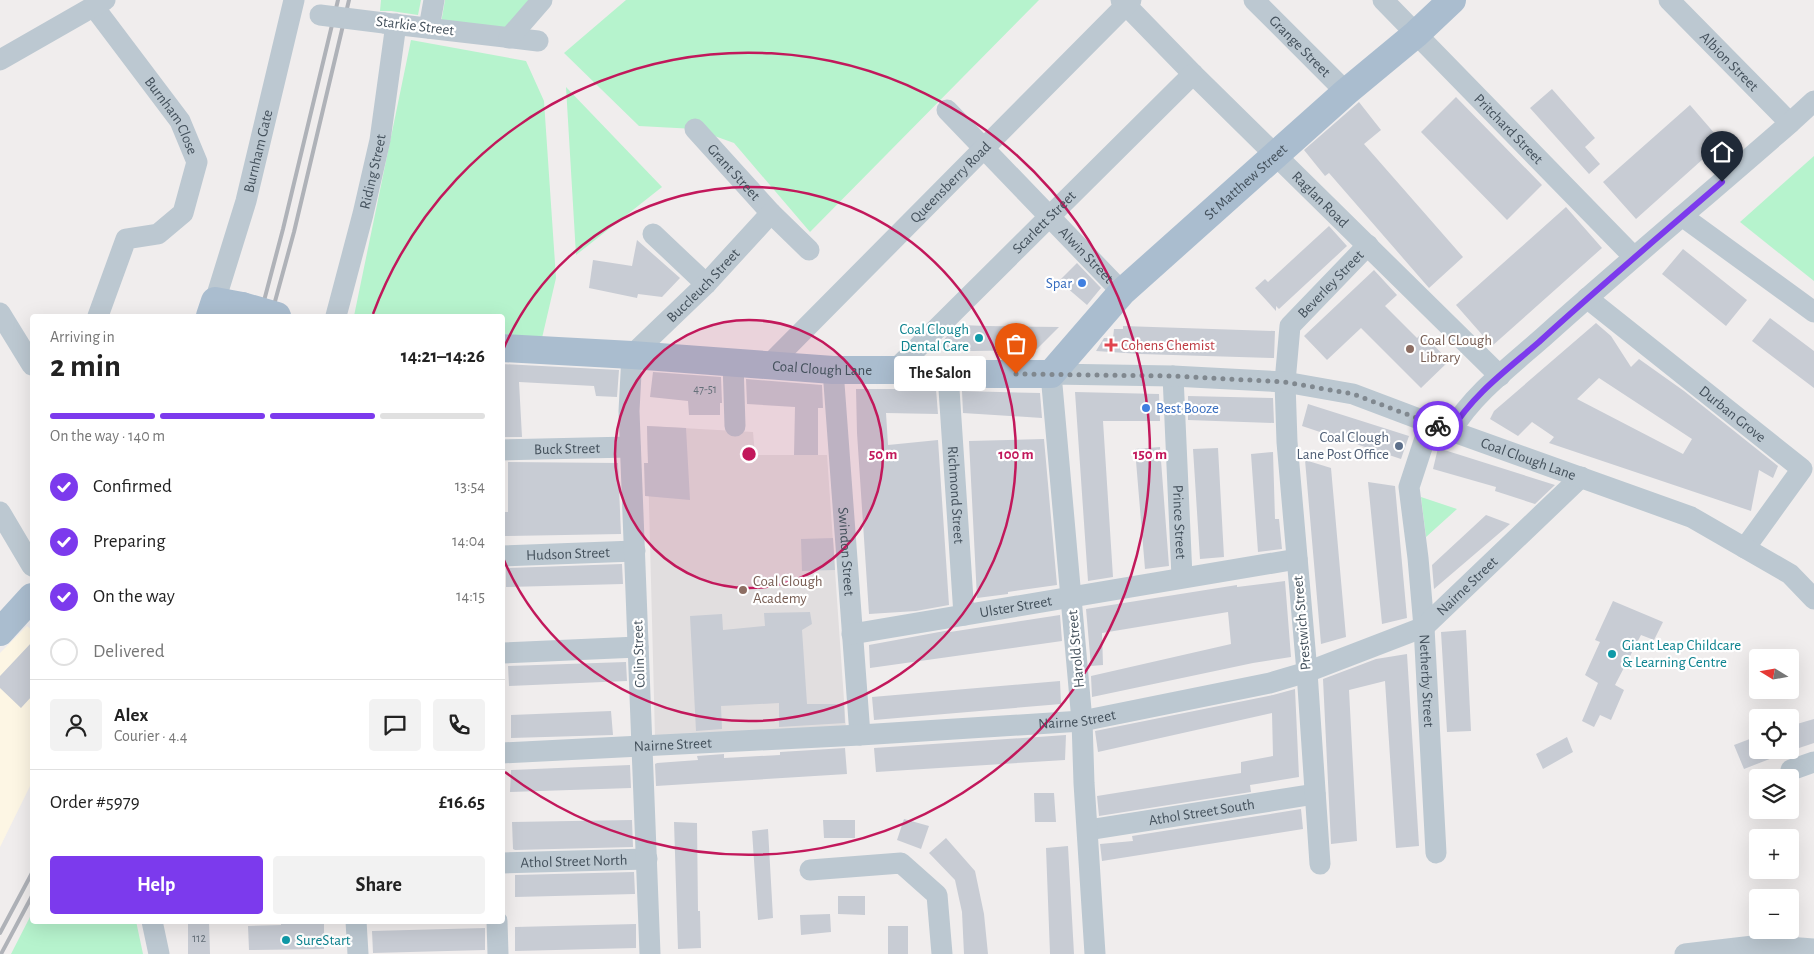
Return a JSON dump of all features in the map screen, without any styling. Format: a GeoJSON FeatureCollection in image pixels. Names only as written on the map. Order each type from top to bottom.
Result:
{"type":"FeatureCollection","features":[{"type":"Feature","properties":{"kind":"main road","name":"St Matthew Street"},"geometry":{"type":"LineString","coordinates":[[1051,374],[1122,292],[1275,154],[1416,34],[1452,0]]}},
{"type":"Feature","properties":{"kind":"main road"},"geometry":{"type":"LineString","coordinates":[[213,309],[242,306],[270,314]]}},
{"type":"Feature","properties":{"kind":"main road","name":"Coal Clough Lane"},"geometry":{"type":"LineString","coordinates":[[505,348],[770,364],[833,370],[895,370],[948,374],[1051,374]]}},
{"type":"Feature","properties":{"kind":"main road"},"geometry":{"type":"LineString","coordinates":[[0,632],[30,599]]}},
{"type":"Feature","properties":{"kind":"street"},"geometry":{"type":"LineString","coordinates":[[429,28],[434,0]]}},
{"type":"Feature","properties":{"kind":"street"},"geometry":{"type":"LineString","coordinates":[[509,38],[542,0]]}},
{"type":"Feature","properties":{"kind":"street","name":"Grange Street"},"geometry":{"type":"LineString","coordinates":[[1254,0],[1346,92]]}},
{"type":"Feature","properties":{"kind":"street","name":"Pritchard Street"},"geometry":{"type":"LineString","coordinates":[[1383,0],[1634,257]]}},
{"type":"Feature","properties":{"kind":"street","name":"Albion Street"},"geometry":{"type":"LineString","coordinates":[[1669,0],[1790,124]]}},
{"type":"Feature","properties":{"kind":"street","name":"Raglan Road"},"geometry":{"type":"LineString","coordinates":[[1126,2],[1193,74],[1500,376]]}},
{"type":"Feature","properties":{"kind":"street","name":"Queensberry Road"},"geometry":{"type":"LineString","coordinates":[[770,364],[985,149],[1126,2]]}},
{"type":"Feature","properties":{"kind":"street"},"geometry":{"type":"LineString","coordinates":[[0,60],[99,3]]}},
{"type":"Feature","properties":{"kind":"street","name":"Burnham Close"},"geometry":{"type":"LineString","coordinates":[[99,3],[180,120],[197,162],[183,213],[158,234],[126,239],[99,314]]}},
{"type":"Feature","properties":{"kind":"street","name":"Starkie Street"},"geometry":{"type":"LineString","coordinates":[[293,6],[320,15],[538,41]]}},
{"type":"Feature","properties":{"kind":"street","name":"Burnham Gate"},"geometry":{"type":"LineString","coordinates":[[213,309],[246,200],[293,6]]}},
{"type":"Feature","properties":{"kind":"street","name":"Riding Street"},"geometry":{"type":"LineString","coordinates":[[337,314],[380,140],[390,23]]}},
{"type":"Feature","properties":{"kind":"street","name":"Scarlett Street"},"geometry":{"type":"LineString","coordinates":[[895,370],[1193,74]]}},
{"type":"Feature","properties":{"kind":"street"},"geometry":{"type":"LineString","coordinates":[[1451,431],[1469,405],[1500,376],[1814,101]]}},
{"type":"Feature","properties":{"kind":"street","name":"Alwin Street"},"geometry":{"type":"LineString","coordinates":[[947,110],[1122,292]]}},
{"type":"Feature","properties":{"kind":"street","name":"Grant Street"},"geometry":{"type":"LineString","coordinates":[[695,129],[771,213],[809,250]]}},
{"type":"Feature","properties":{"kind":"street","name":"Buccleuch Street"},"geometry":{"type":"LineString","coordinates":[[632,355],[706,284],[771,213]]}},
{"type":"Feature","properties":{"kind":"street"},"geometry":{"type":"LineString","coordinates":[[1682,216],[1814,312]]}},
{"type":"Feature","properties":{"kind":"street"},"geometry":{"type":"LineString","coordinates":[[653,234],[706,284]]}},
{"type":"Feature","properties":{"kind":"street","name":"Beverley Street"},"geometry":{"type":"LineString","coordinates":[[1285,382],[1290,326],[1368,245]]}},
{"type":"Feature","properties":{"kind":"street","name":"Durban Grove"},"geometry":{"type":"LineString","coordinates":[[1587,298],[1802,468],[1745,548]]}},
{"type":"Feature","properties":{"kind":"street"},"geometry":{"type":"LineString","coordinates":[[0,313],[30,362]]}},
{"type":"Feature","properties":{"kind":"street","name":"Colin Street"},"geometry":{"type":"LineString","coordinates":[[632,355],[629,411],[630,447],[650,954]]}},
{"type":"Feature","properties":{"kind":"street"},"geometry":{"type":"LineString","coordinates":[[733,362],[735,426]]}},
{"type":"Feature","properties":{"kind":"street","name":"Swindon Street"},"geometry":{"type":"LineString","coordinates":[[833,370],[860,735]]}},
{"type":"Feature","properties":{"kind":"street","name":"Richmond Street"},"geometry":{"type":"LineString","coordinates":[[948,374],[964,615]]}},
{"type":"Feature","properties":{"kind":"street","name":"Coal Clough Lane"},"geometry":{"type":"LineString","coordinates":[[1051,374],[1173,376],[1285,382],[1353,394],[1691,517],[1790,574],[1814,599]]}},
{"type":"Feature","properties":{"kind":"street","name":"Harold Street"},"geometry":{"type":"LineString","coordinates":[[1051,374],[1082,721],[1095,954]]}},
{"type":"Feature","properties":{"kind":"street","name":"Prince Street"},"geometry":{"type":"LineString","coordinates":[[1173,376],[1182,577]]}},
{"type":"Feature","properties":{"kind":"street","name":"Prestwich Street"},"geometry":{"type":"LineString","coordinates":[[1285,382],[1287,442],[1307,672],[1320,864]]}},
{"type":"Feature","properties":{"kind":"street","name":"Netherby Street"},"geometry":{"type":"LineString","coordinates":[[1430,423],[1409,487],[1424,628],[1436,853]]}},
{"type":"Feature","properties":{"kind":"street","name":"Buck Street"},"geometry":{"type":"LineString","coordinates":[[505,450],[630,447]]}},
{"type":"Feature","properties":{"kind":"street","name":"Nairne Street"},"geometry":{"type":"LineString","coordinates":[[505,753],[860,735],[1082,721],[1270,683],[1307,672],[1424,628],[1580,477]]}},
{"type":"Feature","properties":{"kind":"street"},"geometry":{"type":"LineString","coordinates":[[0,512],[30,563]]}},
{"type":"Feature","properties":{"kind":"street","name":"Hudson Street"},"geometry":{"type":"LineString","coordinates":[[505,556],[635,551]]}},
{"type":"Feature","properties":{"kind":"street","name":"Ulster Street"},"geometry":{"type":"LineString","coordinates":[[852,634],[1297,559]]}},
{"type":"Feature","properties":{"kind":"street"},"geometry":{"type":"LineString","coordinates":[[505,653],[638,647]]}},
{"type":"Feature","properties":{"kind":"street"},"geometry":{"type":"LineString","coordinates":[[1794,769],[1814,762]]}},
{"type":"Feature","properties":{"kind":"street","name":"Athol Street South"},"geometry":{"type":"LineString","coordinates":[[1088,830],[1315,794]]}},
{"type":"Feature","properties":{"kind":"street","name":"Athol Street North"},"geometry":{"type":"LineString","coordinates":[[505,863],[647,860]]}},
{"type":"Feature","properties":{"kind":"street"},"geometry":{"type":"LineString","coordinates":[[810,870],[901,864],[937,895],[942,954]]}},
{"type":"Feature","properties":{"kind":"street"},"geometry":{"type":"LineString","coordinates":[[153,924],[159,954]]}},
{"type":"Feature","properties":{"kind":"street"},"geometry":{"type":"LineString","coordinates":[[356,924],[358,954]]}},
{"type":"Feature","properties":{"kind":"street"},"geometry":{"type":"LineString","coordinates":[[497,924],[498,954]]}},
{"type":"Feature","properties":{"kind":"street"},"geometry":{"type":"LineString","coordinates":[[1685,954],[1762,945],[1814,949]]}},
{"type":"Feature","properties":{"kind":"shaded area","name":"Coal Clough Academy"},"geometry":{"type":"Polygon","coordinates":[[[647,426],[753,432],[755,455],[827,455],[846,729],[655,737],[647,426]]]}},
{"type":"Feature","properties":{"kind":"shaded area"},"geometry":{"type":"Polygon","coordinates":[[[27,626],[30,628],[30,786],[0,847],[0,653],[27,626]]]}},
{"type":"Feature","properties":{"kind":"green space"},"geometry":{"type":"Polygon","coordinates":[[[381,0],[421,0],[418,15],[380,11],[381,0]]]}},
{"type":"Feature","properties":{"kind":"green space"},"geometry":{"type":"Polygon","coordinates":[[[445,0],[532,0],[504,29],[441,23],[445,0]]]}},
{"type":"Feature","properties":{"kind":"green space"},"geometry":{"type":"Polygon","coordinates":[[[626,0],[1039,0],[810,232],[734,143],[695,129],[639,126],[564,53],[626,0]]]}},
{"type":"Feature","properties":{"kind":"green space"},"geometry":{"type":"Polygon","coordinates":[[[411,40],[526,61],[544,101],[556,278],[542,338],[505,334],[505,314],[354,314],[411,40]]]}},
{"type":"Feature","properties":{"kind":"green space"},"geometry":{"type":"Polygon","coordinates":[[[566,87],[662,187],[576,255],[566,87]]]}},
{"type":"Feature","properties":{"kind":"green space"},"geometry":{"type":"Polygon","coordinates":[[[1814,156],[1814,281],[1740,222],[1814,156]]]}},
{"type":"Feature","properties":{"kind":"green space"},"geometry":{"type":"Polygon","coordinates":[[[1421,497],[1457,509],[1426,537],[1421,497]]]}},
{"type":"Feature","properties":{"kind":"green space"},"geometry":{"type":"Polygon","coordinates":[[[30,917],[30,924],[137,924],[143,954],[11,954],[30,917]]]}},
{"type":"Feature","properties":{"kind":"building"},"geometry":{"type":"Polygon","coordinates":[[[1552,89],[1595,138],[1585,147],[1600,164],[1589,174],[1530,108],[1552,89]]]}},
{"type":"Feature","properties":{"kind":"building"},"geometry":{"type":"Polygon","coordinates":[[[1456,97],[1542,185],[1507,220],[1421,132],[1456,97]]]}},
{"type":"Feature","properties":{"kind":"building"},"geometry":{"type":"Polygon","coordinates":[[[1359,102],[1381,130],[1364,144],[1463,257],[1429,288],[1329,173],[1325,176],[1304,150],[1359,102]]]}},
{"type":"Feature","properties":{"kind":"building"},"geometry":{"type":"Polygon","coordinates":[[[1690,105],[1722,142],[1636,219],[1603,182],[1690,105]]]}},
{"type":"Feature","properties":{"kind":"building"},"geometry":{"type":"Polygon","coordinates":[[[1566,207],[1602,248],[1492,346],[1456,305],[1566,207]]]}},
{"type":"Feature","properties":{"kind":"building"},"geometry":{"type":"Polygon","coordinates":[[[1329,226],[1347,246],[1279,309],[1276,306],[1276,311],[1255,288],[1265,279],[1268,282],[1329,226]]]}},
{"type":"Feature","properties":{"kind":"building"},"geometry":{"type":"Polygon","coordinates":[[[637,240],[680,278],[662,297],[638,294],[637,298],[589,288],[593,260],[632,266],[637,240]]]}},
{"type":"Feature","properties":{"kind":"building"},"geometry":{"type":"Polygon","coordinates":[[[1683,249],[1747,300],[1726,326],[1662,274],[1683,249]]]}},
{"type":"Feature","properties":{"kind":"building","name":"Spar"},"geometry":{"type":"Polygon","coordinates":[[[1077,263],[1101,288],[1087,305],[1059,281],[1077,263]]]}},
{"type":"Feature","properties":{"kind":"building"},"geometry":{"type":"Polygon","coordinates":[[[1374,270],[1397,295],[1385,306],[1417,338],[1422,333],[1449,361],[1421,388],[1361,328],[1327,360],[1304,336],[1374,270]]]}},
{"type":"Feature","properties":{"kind":"building"},"geometry":{"type":"Polygon","coordinates":[[[1770,318],[1814,351],[1814,388],[1752,341],[1770,318]]]}},
{"type":"Feature","properties":{"kind":"building"},"geometry":{"type":"Polygon","coordinates":[[[1596,323],[1611,336],[1631,367],[1639,359],[1684,391],[1778,466],[1773,478],[1759,470],[1751,511],[1549,443],[1554,437],[1532,422],[1518,436],[1490,419],[1494,411],[1596,323]],[[1599,378],[1577,399],[1683,454],[1692,439],[1599,378]]]}},
{"type":"Feature","properties":{"kind":"building"},"geometry":{"type":"Polygon","coordinates":[[[961,325],[1059,327],[1036,350],[972,351],[937,348],[947,336],[961,336],[961,325]]]}},
{"type":"Feature","properties":{"kind":"building"},"geometry":{"type":"Polygon","coordinates":[[[1123,326],[1275,331],[1274,358],[1096,351],[1104,338],[1113,338],[1114,329],[1123,329],[1123,326]]]}},
{"type":"Feature","properties":{"kind":"building"},"geometry":{"type":"Polygon","coordinates":[[[505,364],[619,370],[617,397],[596,396],[594,386],[519,382],[522,437],[505,437],[505,364]]]}},
{"type":"Feature","properties":{"kind":"building"},"geometry":{"type":"Polygon","coordinates":[[[653,372],[721,377],[722,403],[720,403],[720,415],[689,415],[688,401],[650,397],[653,372]]]}},
{"type":"Feature","properties":{"kind":"building"},"geometry":{"type":"Polygon","coordinates":[[[746,379],[822,385],[823,408],[818,408],[818,455],[794,455],[795,407],[747,404],[746,379]]]}},
{"type":"Feature","properties":{"kind":"building"},"geometry":{"type":"Polygon","coordinates":[[[856,389],[936,389],[938,414],[886,413],[888,445],[938,440],[949,605],[916,611],[869,614],[857,433],[856,389]]]}},
{"type":"Feature","properties":{"kind":"building"},"geometry":{"type":"Polygon","coordinates":[[[962,391],[1040,393],[1042,418],[963,413],[962,391]]]}},
{"type":"Feature","properties":{"kind":"building"},"geometry":{"type":"Polygon","coordinates":[[[1075,392],[1159,394],[1160,421],[1103,421],[1113,577],[1088,581],[1075,392]]]}},
{"type":"Feature","properties":{"kind":"building"},"geometry":{"type":"Polygon","coordinates":[[[1188,396],[1273,398],[1274,423],[1188,420],[1188,396]]]}},
{"type":"Feature","properties":{"kind":"building"},"geometry":{"type":"Polygon","coordinates":[[[1308,404],[1409,436],[1401,459],[1302,426],[1308,404]]]}},
{"type":"Feature","properties":{"kind":"building"},"geometry":{"type":"Polygon","coordinates":[[[647,426],[686,428],[690,500],[645,496],[644,463],[648,463],[647,426]]]}},
{"type":"Feature","properties":{"kind":"building"},"geometry":{"type":"Polygon","coordinates":[[[1044,439],[1057,585],[977,598],[969,441],[1044,439]]]}},
{"type":"Feature","properties":{"kind":"building"},"geometry":{"type":"Polygon","coordinates":[[[1160,447],[1169,566],[1145,569],[1135,449],[1160,447]]]}},
{"type":"Feature","properties":{"kind":"building"},"geometry":{"type":"Polygon","coordinates":[[[1218,448],[1224,557],[1200,559],[1193,449],[1218,448]]]}},
{"type":"Feature","properties":{"kind":"building"},"geometry":{"type":"Polygon","coordinates":[[[1438,448],[1555,485],[1535,504],[1495,491],[1496,487],[1433,469],[1438,448]]]}},
{"type":"Feature","properties":{"kind":"building"},"geometry":{"type":"Polygon","coordinates":[[[1273,452],[1275,519],[1279,519],[1282,549],[1258,552],[1251,454],[1273,452]]]}},
{"type":"Feature","properties":{"kind":"building"},"geometry":{"type":"Polygon","coordinates":[[[1305,460],[1331,468],[1346,637],[1321,644],[1305,460]]]}},
{"type":"Feature","properties":{"kind":"building"},"geometry":{"type":"Polygon","coordinates":[[[508,462],[618,463],[621,534],[505,536],[505,512],[508,512],[508,462]]]}},
{"type":"Feature","properties":{"kind":"building"},"geometry":{"type":"Polygon","coordinates":[[[1368,482],[1395,486],[1407,618],[1382,624],[1368,482]]]}},
{"type":"Feature","properties":{"kind":"building"},"geometry":{"type":"Polygon","coordinates":[[[1486,515],[1510,524],[1434,589],[1432,565],[1486,515]]]}},
{"type":"Feature","properties":{"kind":"building"},"geometry":{"type":"Polygon","coordinates":[[[833,538],[835,570],[802,571],[801,539],[833,538]]]}},
{"type":"Feature","properties":{"kind":"building"},"geometry":{"type":"Polygon","coordinates":[[[622,564],[623,584],[506,587],[506,568],[622,564]]]}},
{"type":"Feature","properties":{"kind":"building"},"geometry":{"type":"Polygon","coordinates":[[[1285,581],[1291,657],[1253,663],[1092,697],[1091,676],[1231,644],[1228,612],[1102,633],[1103,665],[1091,666],[1086,609],[1237,585],[1237,587],[1285,581]]]}},
{"type":"Feature","properties":{"kind":"building","name":"Giant Leap Childcare & Learning Centre"},"geometry":{"type":"Polygon","coordinates":[[[1613,601],[1663,622],[1654,640],[1641,635],[1615,685],[1624,690],[1611,720],[1600,715],[1594,727],[1582,721],[1598,683],[1585,675],[1600,642],[1595,640],[1613,601]]]}},
{"type":"Feature","properties":{"kind":"building"},"geometry":{"type":"Polygon","coordinates":[[[810,612],[812,624],[802,630],[807,704],[844,704],[845,723],[779,727],[779,703],[721,706],[722,729],[696,731],[690,616],[722,614],[723,630],[765,626],[764,613],[810,612]]]}},
{"type":"Feature","properties":{"kind":"building"},"geometry":{"type":"Polygon","coordinates":[[[1060,615],[1062,641],[870,668],[869,645],[950,630],[950,632],[1060,615]]]}},
{"type":"Feature","properties":{"kind":"building"},"geometry":{"type":"Polygon","coordinates":[[[1466,630],[1471,731],[1447,732],[1441,632],[1466,630]]]}},
{"type":"Feature","properties":{"kind":"building"},"geometry":{"type":"Polygon","coordinates":[[[30,644],[30,698],[21,708],[0,688],[0,676],[30,644]]]}},
{"type":"Feature","properties":{"kind":"building"},"geometry":{"type":"Polygon","coordinates":[[[1407,654],[1419,846],[1396,848],[1385,681],[1349,690],[1357,841],[1331,844],[1323,679],[1376,659],[1407,654]]]}},
{"type":"Feature","properties":{"kind":"building"},"geometry":{"type":"Polygon","coordinates":[[[626,662],[627,681],[509,686],[508,666],[626,662]]]}},
{"type":"Feature","properties":{"kind":"building"},"geometry":{"type":"Polygon","coordinates":[[[1060,681],[1061,704],[874,720],[872,697],[1060,681]]]}},
{"type":"Feature","properties":{"kind":"building"},"geometry":{"type":"Polygon","coordinates":[[[1295,689],[1299,777],[1250,785],[1251,792],[1099,816],[1097,796],[1241,773],[1241,762],[1273,756],[1272,713],[1098,752],[1095,731],[1295,689]]]}},
{"type":"Feature","properties":{"kind":"building"},"geometry":{"type":"Polygon","coordinates":[[[611,711],[613,735],[511,738],[511,715],[611,711]]]}},
{"type":"Feature","properties":{"kind":"building"},"geometry":{"type":"Polygon","coordinates":[[[1814,719],[1814,743],[1799,748],[1799,723],[1814,719]]]}},
{"type":"Feature","properties":{"kind":"building"},"geometry":{"type":"Polygon","coordinates":[[[1066,735],[1065,760],[876,772],[874,748],[1066,735]]]}},
{"type":"Feature","properties":{"kind":"building"},"geometry":{"type":"Polygon","coordinates":[[[1567,737],[1573,752],[1543,769],[1536,754],[1567,737]]]}},
{"type":"Feature","properties":{"kind":"building"},"geometry":{"type":"Polygon","coordinates":[[[1749,739],[1749,759],[1770,759],[1744,769],[1734,745],[1749,739]]]}},
{"type":"Feature","properties":{"kind":"building"},"geometry":{"type":"Polygon","coordinates":[[[845,748],[847,774],[656,786],[655,764],[657,763],[698,760],[697,756],[724,754],[724,758],[780,755],[780,752],[845,748]]]}},
{"type":"Feature","properties":{"kind":"building"},"geometry":{"type":"Polygon","coordinates":[[[630,765],[631,788],[510,792],[511,770],[630,765]]]}},
{"type":"Feature","properties":{"kind":"building"},"geometry":{"type":"Polygon","coordinates":[[[1034,793],[1054,793],[1056,822],[1035,822],[1034,793]]]}},
{"type":"Feature","properties":{"kind":"building"},"geometry":{"type":"Polygon","coordinates":[[[1301,809],[1303,829],[1102,861],[1100,844],[1133,841],[1132,836],[1301,809]]]}},
{"type":"Feature","properties":{"kind":"building"},"geometry":{"type":"Polygon","coordinates":[[[904,819],[929,826],[921,849],[897,840],[904,819]]]}},
{"type":"Feature","properties":{"kind":"building"},"geometry":{"type":"Polygon","coordinates":[[[632,820],[633,847],[513,849],[512,822],[632,820]]]}},
{"type":"Feature","properties":{"kind":"building"},"geometry":{"type":"Polygon","coordinates":[[[823,820],[855,820],[855,838],[824,838],[823,820]]]}},
{"type":"Feature","properties":{"kind":"building"},"geometry":{"type":"Polygon","coordinates":[[[674,822],[697,823],[698,911],[700,911],[701,948],[678,949],[674,822]]]}},
{"type":"Feature","properties":{"kind":"building"},"geometry":{"type":"Polygon","coordinates":[[[768,829],[773,918],[758,920],[752,831],[768,829]]]}},
{"type":"Feature","properties":{"kind":"building"},"geometry":{"type":"Polygon","coordinates":[[[946,838],[975,871],[984,914],[988,954],[964,954],[962,912],[955,880],[929,853],[946,838]]]}},
{"type":"Feature","properties":{"kind":"building"},"geometry":{"type":"Polygon","coordinates":[[[1068,846],[1074,954],[1050,954],[1046,848],[1068,846]]]}},
{"type":"Feature","properties":{"kind":"building"},"geometry":{"type":"Polygon","coordinates":[[[634,872],[635,894],[515,897],[515,875],[634,872]]]}},
{"type":"Feature","properties":{"kind":"building"},"geometry":{"type":"Polygon","coordinates":[[[838,896],[865,896],[865,915],[838,914],[838,896]]]}},
{"type":"Feature","properties":{"kind":"building"},"geometry":{"type":"Polygon","coordinates":[[[830,914],[831,932],[801,935],[800,915],[830,914]]]}},
{"type":"Feature","properties":{"kind":"building"},"geometry":{"type":"Polygon","coordinates":[[[188,924],[209,924],[210,954],[188,954],[188,924]]]}},
{"type":"Feature","properties":{"kind":"building","name":"SureStart"},"geometry":{"type":"Polygon","coordinates":[[[324,924],[324,949],[249,950],[248,926],[324,924]]]}},
{"type":"Feature","properties":{"kind":"building"},"geometry":{"type":"Polygon","coordinates":[[[636,924],[636,948],[515,951],[515,927],[636,924]]]}},
{"type":"Feature","properties":{"kind":"building"},"geometry":{"type":"Polygon","coordinates":[[[888,926],[908,926],[908,954],[888,954],[888,926]]]}},
{"type":"Feature","properties":{"kind":"building"},"geometry":{"type":"Polygon","coordinates":[[[485,928],[485,950],[373,953],[372,931],[485,928]]]}},
{"type":"Feature","properties":{"kind":"railway"},"geometry":{"type":"LineString","coordinates":[[261,314],[338,0]]}},
{"type":"Feature","properties":{"kind":"railway"},"geometry":{"type":"LineString","coordinates":[[272,314],[294,232],[349,0]]}},
{"type":"Feature","properties":{"kind":"railway"},"geometry":{"type":"LineString","coordinates":[[0,933],[30,877]]}},
{"type":"Feature","properties":{"kind":"railway"},"geometry":{"type":"LineString","coordinates":[[1,954],[30,900]]}},
{"type":"Feature","properties":{"kind":"way so far"},"geometry":{"type":"LineString","coordinates":[[1016,374],[1173,376],[1285,382],[1353,394],[1438,426]]}},
{"type":"Feature","properties":{"kind":"place","name":"Spar"},"geometry":{"type":"Point","coordinates":[1082,283]}},
{"type":"Feature","properties":{"kind":"place","name":"Coal Clough Dental Care"},"geometry":{"type":"Point","coordinates":[979,338]}},
{"type":"Feature","properties":{"kind":"place","name":"Cohens Chemist"},"geometry":{"type":"Point","coordinates":[1111,345]}},
{"type":"Feature","properties":{"kind":"place","name":"Coal CLough Library"},"geometry":{"type":"Point","coordinates":[1410,349]}},
{"type":"Feature","properties":{"kind":"place","name":"The Salon"},"geometry":{"type":"Point","coordinates":[1016,374]}},
{"type":"Feature","properties":{"kind":"place","name":"Best Booze"},"geometry":{"type":"Point","coordinates":[1146,408]}},
{"type":"Feature","properties":{"kind":"place","name":"Coal Clough Lane Post Office"},"geometry":{"type":"Point","coordinates":[1399,446]}},
{"type":"Feature","properties":{"kind":"place","name":"Coal Clough Academy"},"geometry":{"type":"Point","coordinates":[743,590]}},
{"type":"Feature","properties":{"kind":"place","name":"Giant Leap Childcare & Learning Centre"},"geometry":{"type":"Point","coordinates":[1612,654]}},
{"type":"Feature","properties":{"kind":"place","name":"SureStart"},"geometry":{"type":"Point","coordinates":[286,940]}},
{"type":"Feature","properties":{"kind":"route"},"geometry":{"type":"LineString","coordinates":[[1438,426],[1451,431],[1469,405],[1500,376],[1611,277],[1722,182]]}}]}
